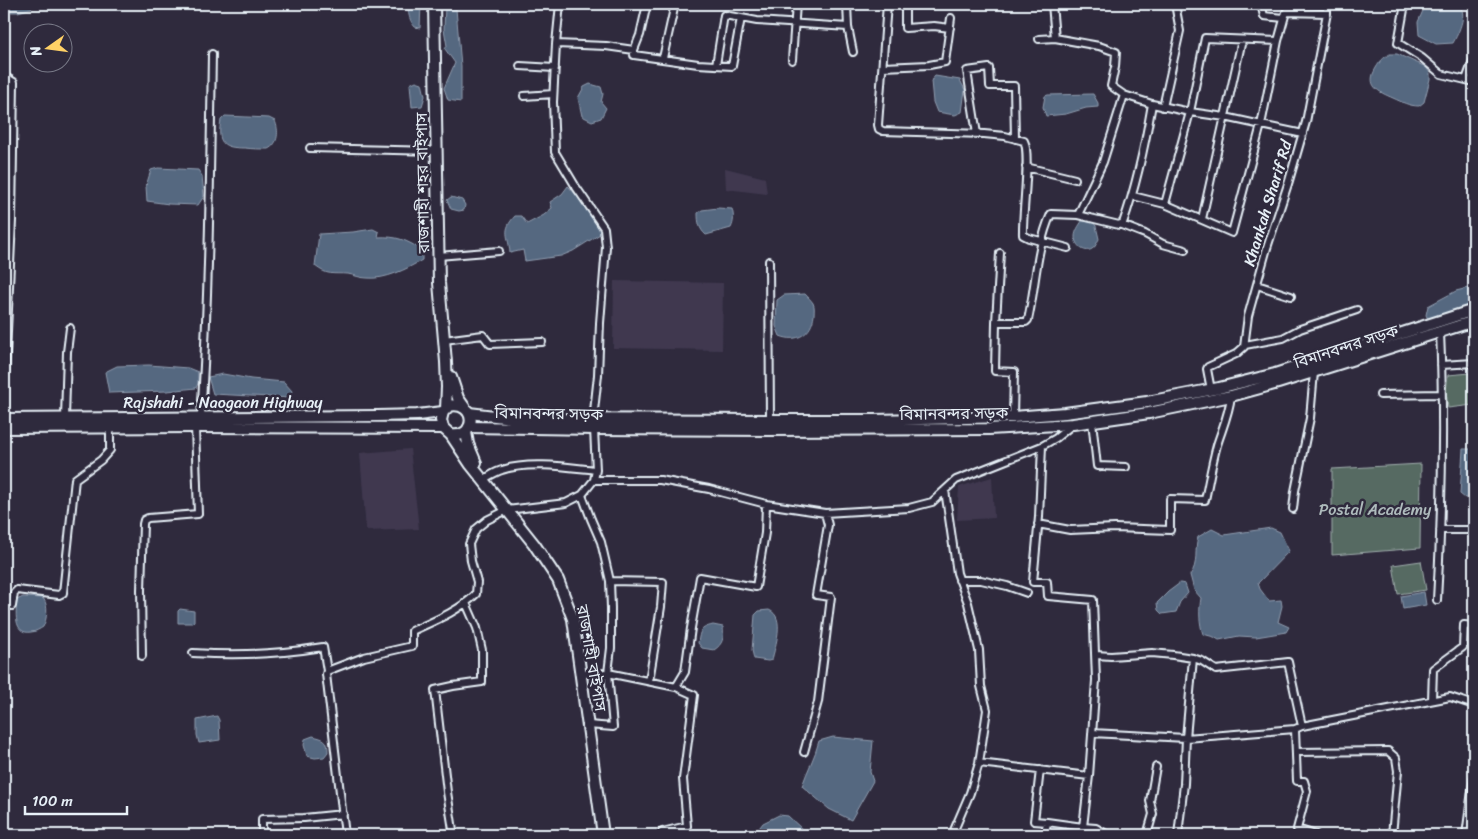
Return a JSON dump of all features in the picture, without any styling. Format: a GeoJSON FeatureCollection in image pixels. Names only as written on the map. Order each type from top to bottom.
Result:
{"type":"FeatureCollection","features":[{"type":"Feature","properties":{"kind":"main road","name":"রাজশাহী শহর বাইপাস"},"geometry":{"type":"LineString","coordinates":[[434,4],[438,283],[446,362]]}},
{"type":"Feature","properties":{"kind":"main road"},"geometry":{"type":"LineString","coordinates":[[1425,331],[1474,310]]}},
{"type":"Feature","properties":{"kind":"main road"},"geometry":{"type":"LineString","coordinates":[[1425,331],[1440,332],[1474,322]]}},
{"type":"Feature","properties":{"kind":"main road","name":"বিমানবন্দর সড়ক"},"geometry":{"type":"LineString","coordinates":[[467,410],[521,419],[594,425],[989,429],[1072,424],[1149,413],[1231,396],[1314,372],[1425,331]]}},
{"type":"Feature","properties":{"kind":"main road","name":"বিমানবন্দর সড়ক"},"geometry":{"type":"LineString","coordinates":[[468,429],[770,420],[1013,417],[1090,410],[1211,390],[1275,374],[1425,331]]}},
{"type":"Feature","properties":{"kind":"main road"},"geometry":{"type":"LineString","coordinates":[[446,362],[447,387],[441,420],[466,458],[484,480]]}},
{"type":"Feature","properties":{"kind":"main road"},"geometry":{"type":"LineString","coordinates":[[446,362],[458,398],[467,410],[471,420],[468,429],[471,453],[484,480]]}},
{"type":"Feature","properties":{"kind":"main road"},"geometry":{"type":"LineString","coordinates":[[444,410],[454,405],[460,405],[467,410]]}},
{"type":"Feature","properties":{"kind":"main road","name":"Rajshahi - Naogaon Highway"},"geometry":{"type":"LineString","coordinates":[[4,422],[65,418],[110,423],[201,417],[417,415],[444,410]]}},
{"type":"Feature","properties":{"kind":"main road","name":"Rajshahi - Naogaon Highway"},"geometry":{"type":"LineString","coordinates":[[4,422],[447,431]]}},
{"type":"Feature","properties":{"kind":"main road"},"geometry":{"type":"LineString","coordinates":[[447,431],[461,434],[468,429]]}},
{"type":"Feature","properties":{"kind":"main road","name":"রাজশাহী বাইপাস"},"geometry":{"type":"LineString","coordinates":[[484,480],[534,544],[558,580],[573,619],[603,835]]}},
{"type":"Feature","properties":{"kind":"street"},"geometry":{"type":"LineString","coordinates":[[327,671],[364,657],[412,646],[412,630],[466,603],[476,594],[477,582],[471,562],[469,544],[476,529],[487,520],[507,510],[566,503],[582,495],[594,480],[596,470],[594,425],[606,247],[604,228],[555,152],[554,94],[560,4]]}},
{"type":"Feature","properties":{"kind":"street"},"geometry":{"type":"LineString","coordinates":[[647,4],[634,54],[698,64],[732,66],[741,18]]}},
{"type":"Feature","properties":{"kind":"street"},"geometry":{"type":"LineString","coordinates":[[663,58],[675,4]]}},
{"type":"Feature","properties":{"kind":"street"},"geometry":{"type":"LineString","coordinates":[[792,60],[796,4]]}},
{"type":"Feature","properties":{"kind":"street"},"geometry":{"type":"LineString","coordinates":[[847,4],[848,28],[853,52]]}},
{"type":"Feature","properties":{"kind":"street"},"geometry":{"type":"LineString","coordinates":[[887,4],[878,125],[881,131],[977,134],[1005,136],[1024,140],[1026,142],[1026,167],[1023,235],[1068,248]]}},
{"type":"Feature","properties":{"kind":"street"},"geometry":{"type":"LineString","coordinates":[[905,4],[904,28],[934,26],[950,28]]}},
{"type":"Feature","properties":{"kind":"street"},"geometry":{"type":"LineString","coordinates":[[1052,4],[1055,38]]}},
{"type":"Feature","properties":{"kind":"street"},"geometry":{"type":"LineString","coordinates":[[1163,107],[1180,31],[1175,4]]}},
{"type":"Feature","properties":{"kind":"street"},"geometry":{"type":"LineString","coordinates":[[1261,4],[1264,16],[1284,18]]}},
{"type":"Feature","properties":{"kind":"street","name":"Khankah Sharif Rd"},"geometry":{"type":"LineString","coordinates":[[1244,345],[1248,316],[1302,134],[1327,12],[1327,4]]}},
{"type":"Feature","properties":{"kind":"street"},"geometry":{"type":"LineString","coordinates":[[1405,4],[1398,43],[1422,58],[1441,74],[1474,82]]}},
{"type":"Feature","properties":{"kind":"street"},"geometry":{"type":"LineString","coordinates":[[1133,196],[1165,204],[1232,233],[1261,125],[1278,41],[1286,12],[1327,12]]}},
{"type":"Feature","properties":{"kind":"street"},"geometry":{"type":"LineString","coordinates":[[716,65],[724,14],[757,21],[848,28]]}},
{"type":"Feature","properties":{"kind":"street"},"geometry":{"type":"LineString","coordinates":[[883,67],[929,65],[945,62],[951,18]]}},
{"type":"Feature","properties":{"kind":"street"},"geometry":{"type":"LineString","coordinates":[[1039,39],[1055,38],[1099,46],[1116,52],[1111,86],[1124,95],[1163,107],[1225,116],[1302,134]]}},
{"type":"Feature","properties":{"kind":"street"},"geometry":{"type":"LineString","coordinates":[[1165,204],[1190,112],[1206,38],[1278,41]]}},
{"type":"Feature","properties":{"kind":"street"},"geometry":{"type":"LineString","coordinates":[[1202,219],[1242,40]]}},
{"type":"Feature","properties":{"kind":"street"},"geometry":{"type":"LineString","coordinates":[[556,44],[606,46],[634,50]]}},
{"type":"Feature","properties":{"kind":"street"},"geometry":{"type":"LineString","coordinates":[[201,417],[210,212],[212,54]]}},
{"type":"Feature","properties":{"kind":"street"},"geometry":{"type":"LineString","coordinates":[[1466,80],[1474,58]]}},
{"type":"Feature","properties":{"kind":"street"},"geometry":{"type":"LineString","coordinates":[[520,66],[555,68]]}},
{"type":"Feature","properties":{"kind":"street"},"geometry":{"type":"LineString","coordinates":[[977,134],[967,70],[989,68],[990,86],[1014,86],[1015,139]]}},
{"type":"Feature","properties":{"kind":"street"},"geometry":{"type":"LineString","coordinates":[[4,76],[14,82],[12,190],[5,332],[4,422]]}},
{"type":"Feature","properties":{"kind":"street"},"geometry":{"type":"LineString","coordinates":[[524,96],[554,94]]}},
{"type":"Feature","properties":{"kind":"street"},"geometry":{"type":"LineString","coordinates":[[1078,215],[1103,162],[1124,95]]}},
{"type":"Feature","properties":{"kind":"street"},"geometry":{"type":"LineString","coordinates":[[1122,225],[1133,196],[1146,141],[1152,104]]}},
{"type":"Feature","properties":{"kind":"street"},"geometry":{"type":"LineString","coordinates":[[310,148],[436,151]]}},
{"type":"Feature","properties":{"kind":"street"},"geometry":{"type":"LineString","coordinates":[[1026,167],[1075,179]]}},
{"type":"Feature","properties":{"kind":"street"},"geometry":{"type":"LineString","coordinates":[[4,190],[12,190]]}},
{"type":"Feature","properties":{"kind":"street"},"geometry":{"type":"LineString","coordinates":[[996,322],[1026,322],[1028,320],[1040,241],[1051,214],[1078,215],[1122,225],[1145,234],[1162,244],[1185,250]]}},
{"type":"Feature","properties":{"kind":"street"},"geometry":{"type":"LineString","coordinates":[[438,256],[499,251]]}},
{"type":"Feature","properties":{"kind":"street"},"geometry":{"type":"LineString","coordinates":[[1000,253],[995,371],[1014,372],[1013,417]]}},
{"type":"Feature","properties":{"kind":"street"},"geometry":{"type":"LineString","coordinates":[[769,261],[770,420]]}},
{"type":"Feature","properties":{"kind":"street"},"geometry":{"type":"LineString","coordinates":[[1257,285],[1291,296]]}},
{"type":"Feature","properties":{"kind":"street"},"geometry":{"type":"LineString","coordinates":[[1211,390],[1208,367],[1236,354],[1244,345],[1283,338],[1300,329],[1357,310]]}},
{"type":"Feature","properties":{"kind":"street"},"geometry":{"type":"LineString","coordinates":[[65,418],[67,352],[70,328]]}},
{"type":"Feature","properties":{"kind":"street"},"geometry":{"type":"LineString","coordinates":[[1436,600],[1440,530],[1440,332]]}},
{"type":"Feature","properties":{"kind":"street"},"geometry":{"type":"LineString","coordinates":[[444,340],[483,335],[490,344],[542,342]]}},
{"type":"Feature","properties":{"kind":"street"},"geometry":{"type":"LineString","coordinates":[[1441,365],[1474,363]]}},
{"type":"Feature","properties":{"kind":"street"},"geometry":{"type":"LineString","coordinates":[[1293,509],[1296,483],[1310,418],[1314,372]]}},
{"type":"Feature","properties":{"kind":"street"},"geometry":{"type":"LineString","coordinates":[[1380,395],[1441,394]]}},
{"type":"Feature","properties":{"kind":"street"},"geometry":{"type":"LineString","coordinates":[[1038,524],[1070,530],[1115,528],[1170,530],[1170,499],[1205,500],[1212,463],[1220,434],[1228,416],[1231,396]]}},
{"type":"Feature","properties":{"kind":"street"},"geometry":{"type":"LineString","coordinates":[[1092,421],[1097,466],[1126,467]]}},
{"type":"Feature","properties":{"kind":"street"},"geometry":{"type":"LineString","coordinates":[[12,606],[14,593],[17,590],[59,595],[63,593],[75,479],[101,460],[110,450],[110,423]]}},
{"type":"Feature","properties":{"kind":"street"},"geometry":{"type":"LineString","coordinates":[[594,480],[660,480],[709,489],[766,504],[825,513],[909,508],[932,502],[956,480],[1042,446],[1056,438],[1072,424]]}},
{"type":"Feature","properties":{"kind":"street"},"geometry":{"type":"LineString","coordinates":[[142,656],[143,524],[144,520],[148,518],[198,514],[195,427]]}},
{"type":"Feature","properties":{"kind":"street"},"geometry":{"type":"LineString","coordinates":[[1042,446],[1033,582],[1048,582],[1048,596],[1093,600],[1096,688],[1083,828]]}},
{"type":"Feature","properties":{"kind":"street"},"geometry":{"type":"LineString","coordinates":[[484,480],[500,470],[517,466],[558,466],[596,470]]}},
{"type":"Feature","properties":{"kind":"street"},"geometry":{"type":"LineString","coordinates":[[945,490],[956,573],[968,603],[979,650],[981,686],[986,710],[980,763],[970,793],[952,835]]}},
{"type":"Feature","properties":{"kind":"street"},"geometry":{"type":"LineString","coordinates":[[582,495],[601,542],[610,581],[611,608],[608,673],[613,727],[588,725]]}},
{"type":"Feature","properties":{"kind":"street"},"geometry":{"type":"LineString","coordinates":[[676,687],[685,672],[700,577],[756,587],[765,533],[766,504]]}},
{"type":"Feature","properties":{"kind":"street"},"geometry":{"type":"LineString","coordinates":[[804,752],[818,702],[831,597],[816,595],[828,526],[825,513]]}},
{"type":"Feature","properties":{"kind":"street"},"geometry":{"type":"LineString","coordinates":[[1440,530],[1474,530]]}},
{"type":"Feature","properties":{"kind":"street"},"geometry":{"type":"LineString","coordinates":[[959,580],[982,580],[1027,593]]}},
{"type":"Feature","properties":{"kind":"street"},"geometry":{"type":"LineString","coordinates":[[610,581],[663,582],[661,607],[649,681]]}},
{"type":"Feature","properties":{"kind":"street"},"geometry":{"type":"LineString","coordinates":[[453,830],[435,690],[482,682],[482,650],[466,603]]}},
{"type":"Feature","properties":{"kind":"street"},"geometry":{"type":"LineString","coordinates":[[1432,700],[1433,669],[1463,647],[1464,625],[1474,626]]}},
{"type":"Feature","properties":{"kind":"street"},"geometry":{"type":"LineString","coordinates":[[192,653],[297,651],[323,647],[346,835]]}},
{"type":"Feature","properties":{"kind":"street"},"geometry":{"type":"LineString","coordinates":[[1096,656],[1152,653],[1193,658],[1216,670],[1288,662],[1298,727],[1296,781],[1304,781],[1307,791],[1297,830],[1316,835]]}},
{"type":"Feature","properties":{"kind":"street"},"geometry":{"type":"LineString","coordinates":[[1178,835],[1184,784],[1193,658]]}},
{"type":"Feature","properties":{"kind":"street"},"geometry":{"type":"LineString","coordinates":[[581,674],[608,673],[676,687],[694,695],[683,779],[687,826],[662,832],[662,835]]}},
{"type":"Feature","properties":{"kind":"street"},"geometry":{"type":"LineString","coordinates":[[1092,733],[1186,738],[1298,727],[1450,697],[1474,705]]}},
{"type":"Feature","properties":{"kind":"street"},"geometry":{"type":"LineString","coordinates":[[1296,752],[1388,751],[1396,758],[1398,771],[1392,835]]}},
{"type":"Feature","properties":{"kind":"street"},"geometry":{"type":"LineString","coordinates":[[980,763],[1089,776]]}},
{"type":"Feature","properties":{"kind":"street"},"geometry":{"type":"LineString","coordinates":[[1147,835],[1153,814],[1150,801],[1156,767]]}},
{"type":"Feature","properties":{"kind":"street"},"geometry":{"type":"LineString","coordinates":[[1040,770],[1034,821],[1096,828],[1108,835]]}},
{"type":"Feature","properties":{"kind":"street"},"geometry":{"type":"LineString","coordinates":[[1466,835],[1474,776]]}},
{"type":"Feature","properties":{"kind":"street"},"geometry":{"type":"LineString","coordinates":[[262,835],[262,818],[304,818],[343,814]]}},
{"type":"Feature","properties":{"kind":"street"},"geometry":{"type":"LineString","coordinates":[[1045,835],[1047,822]]}},
{"type":"Feature","properties":{"kind":"shaded area"},"geometry":{"type":"Polygon","coordinates":[[[725,168],[765,178],[767,194],[726,189],[725,168]]]}},
{"type":"Feature","properties":{"kind":"shaded area"},"geometry":{"type":"Polygon","coordinates":[[[614,281],[723,283],[722,350],[613,348],[614,281]]]}},
{"type":"Feature","properties":{"kind":"shaded area"},"geometry":{"type":"Polygon","coordinates":[[[410,449],[419,529],[366,531],[360,453],[410,449]]]}},
{"type":"Feature","properties":{"kind":"shaded area"},"geometry":{"type":"Polygon","coordinates":[[[992,477],[994,518],[957,520],[959,487],[992,477]]]}},
{"type":"Feature","properties":{"kind":"green space"},"geometry":{"type":"Polygon","coordinates":[[[1471,373],[1473,405],[1448,408],[1446,391],[1448,375],[1471,373]]]}},
{"type":"Feature","properties":{"kind":"green space","name":"Postal Academy"},"geometry":{"type":"Polygon","coordinates":[[[1421,464],[1420,548],[1332,555],[1332,469],[1421,464]]]}},
{"type":"Feature","properties":{"kind":"green space"},"geometry":{"type":"Polygon","coordinates":[[[1421,561],[1426,590],[1398,594],[1393,565],[1421,561]]]}},
{"type":"Feature","properties":{"kind":"water"},"geometry":{"type":"Polygon","coordinates":[[[1448,3],[1460,6],[1463,16],[1462,22],[1453,43],[1436,44],[1419,35],[1418,22],[1426,4],[1448,3]]]}},
{"type":"Feature","properties":{"kind":"water"},"geometry":{"type":"Polygon","coordinates":[[[4,4],[32,4],[32,8],[18,12],[4,12],[4,4]]]}},
{"type":"Feature","properties":{"kind":"water"},"geometry":{"type":"Polygon","coordinates":[[[354,4],[393,4],[389,8],[373,6],[360,11],[354,4]]]}},
{"type":"Feature","properties":{"kind":"water"},"geometry":{"type":"Polygon","coordinates":[[[408,4],[421,4],[420,28],[415,27],[411,22],[408,4]]]}},
{"type":"Feature","properties":{"kind":"water"},"geometry":{"type":"Polygon","coordinates":[[[453,5],[456,9],[461,66],[461,102],[448,100],[444,88],[455,63],[445,49],[447,46],[444,29],[445,6],[453,5]]]}},
{"type":"Feature","properties":{"kind":"water"},"geometry":{"type":"Polygon","coordinates":[[[1390,54],[1397,54],[1426,67],[1430,73],[1424,102],[1419,106],[1406,104],[1375,88],[1372,79],[1373,74],[1382,60],[1390,54]]]}},
{"type":"Feature","properties":{"kind":"water"},"geometry":{"type":"Polygon","coordinates":[[[935,76],[960,80],[965,90],[962,112],[955,115],[937,112],[933,102],[931,81],[935,76]]]}},
{"type":"Feature","properties":{"kind":"water"},"geometry":{"type":"Polygon","coordinates":[[[416,81],[422,83],[425,96],[422,106],[412,107],[410,84],[416,81]]]}},
{"type":"Feature","properties":{"kind":"water"},"geometry":{"type":"Polygon","coordinates":[[[590,84],[601,87],[603,94],[601,102],[606,108],[601,118],[592,121],[582,116],[578,98],[584,87],[590,84]]]}},
{"type":"Feature","properties":{"kind":"water"},"geometry":{"type":"Polygon","coordinates":[[[1093,94],[1098,107],[1046,116],[1043,107],[1045,96],[1093,94]]]}},
{"type":"Feature","properties":{"kind":"water"},"geometry":{"type":"Polygon","coordinates":[[[225,116],[269,118],[275,121],[277,132],[274,144],[268,149],[237,148],[226,145],[223,143],[220,134],[221,120],[225,116]]]}},
{"type":"Feature","properties":{"kind":"water"},"geometry":{"type":"Polygon","coordinates":[[[158,168],[198,170],[202,176],[204,196],[198,205],[147,201],[146,186],[151,170],[158,168]]]}},
{"type":"Feature","properties":{"kind":"water"},"geometry":{"type":"Polygon","coordinates":[[[568,186],[592,215],[600,234],[573,251],[561,256],[525,261],[523,250],[510,253],[507,230],[515,216],[521,216],[527,224],[544,215],[552,208],[550,202],[562,194],[568,186]]]}},
{"type":"Feature","properties":{"kind":"water"},"geometry":{"type":"Polygon","coordinates":[[[451,197],[462,200],[465,205],[464,210],[451,209],[447,200],[451,197]]]}},
{"type":"Feature","properties":{"kind":"water"},"geometry":{"type":"Polygon","coordinates":[[[732,209],[733,223],[731,228],[706,235],[699,225],[698,213],[702,210],[732,209]]]}},
{"type":"Feature","properties":{"kind":"water"},"geometry":{"type":"Polygon","coordinates":[[[1082,221],[1093,222],[1096,226],[1099,239],[1094,247],[1089,250],[1080,248],[1075,240],[1077,229],[1082,221]]]}},
{"type":"Feature","properties":{"kind":"water"},"geometry":{"type":"Polygon","coordinates":[[[373,229],[379,232],[378,237],[401,239],[422,250],[422,260],[396,273],[374,278],[330,273],[315,266],[319,234],[373,229]]]}},
{"type":"Feature","properties":{"kind":"water"},"geometry":{"type":"Polygon","coordinates":[[[1468,288],[1474,289],[1474,302],[1430,323],[1426,315],[1428,306],[1456,291],[1468,288]]]}},
{"type":"Feature","properties":{"kind":"water"},"geometry":{"type":"Polygon","coordinates":[[[805,294],[814,306],[813,322],[803,335],[792,338],[780,336],[776,326],[777,300],[784,295],[805,294]]]}},
{"type":"Feature","properties":{"kind":"water"},"geometry":{"type":"Polygon","coordinates":[[[149,365],[188,368],[198,372],[196,388],[109,393],[105,372],[117,366],[149,365]]]}},
{"type":"Feature","properties":{"kind":"water"},"geometry":{"type":"Polygon","coordinates":[[[223,374],[284,382],[292,391],[289,398],[213,394],[208,377],[223,374]]]}},
{"type":"Feature","properties":{"kind":"water"},"geometry":{"type":"Polygon","coordinates":[[[1463,449],[1474,449],[1474,498],[1465,498],[1460,494],[1463,449]]]}},
{"type":"Feature","properties":{"kind":"water"},"geometry":{"type":"Polygon","coordinates":[[[1271,528],[1280,532],[1289,551],[1258,583],[1269,601],[1281,600],[1282,606],[1278,622],[1289,627],[1286,632],[1256,637],[1239,636],[1219,640],[1203,634],[1200,616],[1201,598],[1194,590],[1190,575],[1193,571],[1198,537],[1212,529],[1224,535],[1271,528]]]}},
{"type":"Feature","properties":{"kind":"water"},"geometry":{"type":"Polygon","coordinates":[[[1180,583],[1185,584],[1188,593],[1180,602],[1176,612],[1162,614],[1158,610],[1157,603],[1180,583]]]}},
{"type":"Feature","properties":{"kind":"water"},"geometry":{"type":"Polygon","coordinates":[[[1424,592],[1426,605],[1403,609],[1401,596],[1424,592]]]}},
{"type":"Feature","properties":{"kind":"water"},"geometry":{"type":"Polygon","coordinates":[[[23,597],[43,598],[45,601],[47,609],[46,620],[43,627],[33,632],[25,632],[18,626],[16,616],[17,600],[23,597]]]}},
{"type":"Feature","properties":{"kind":"water"},"geometry":{"type":"Polygon","coordinates":[[[180,609],[194,611],[194,621],[192,623],[178,623],[178,611],[180,609]]]}},
{"type":"Feature","properties":{"kind":"water"},"geometry":{"type":"Polygon","coordinates":[[[769,610],[777,619],[778,625],[777,640],[772,660],[754,659],[752,650],[755,615],[759,611],[769,610]]]}},
{"type":"Feature","properties":{"kind":"water"},"geometry":{"type":"Polygon","coordinates":[[[713,625],[723,627],[721,643],[714,650],[702,648],[698,643],[700,633],[705,627],[713,625]]]}},
{"type":"Feature","properties":{"kind":"water"},"geometry":{"type":"Polygon","coordinates":[[[217,716],[220,740],[199,743],[197,720],[217,716]]]}},
{"type":"Feature","properties":{"kind":"water"},"geometry":{"type":"Polygon","coordinates":[[[313,736],[326,742],[328,752],[324,757],[315,758],[307,756],[304,745],[305,739],[313,736]]]}},
{"type":"Feature","properties":{"kind":"water"},"geometry":{"type":"Polygon","coordinates":[[[833,737],[873,741],[870,772],[873,781],[851,820],[829,809],[802,786],[819,741],[833,737]]]}},
{"type":"Feature","properties":{"kind":"water"},"geometry":{"type":"Polygon","coordinates":[[[779,815],[788,816],[803,830],[802,835],[754,835],[763,823],[779,815]]]}}]}
